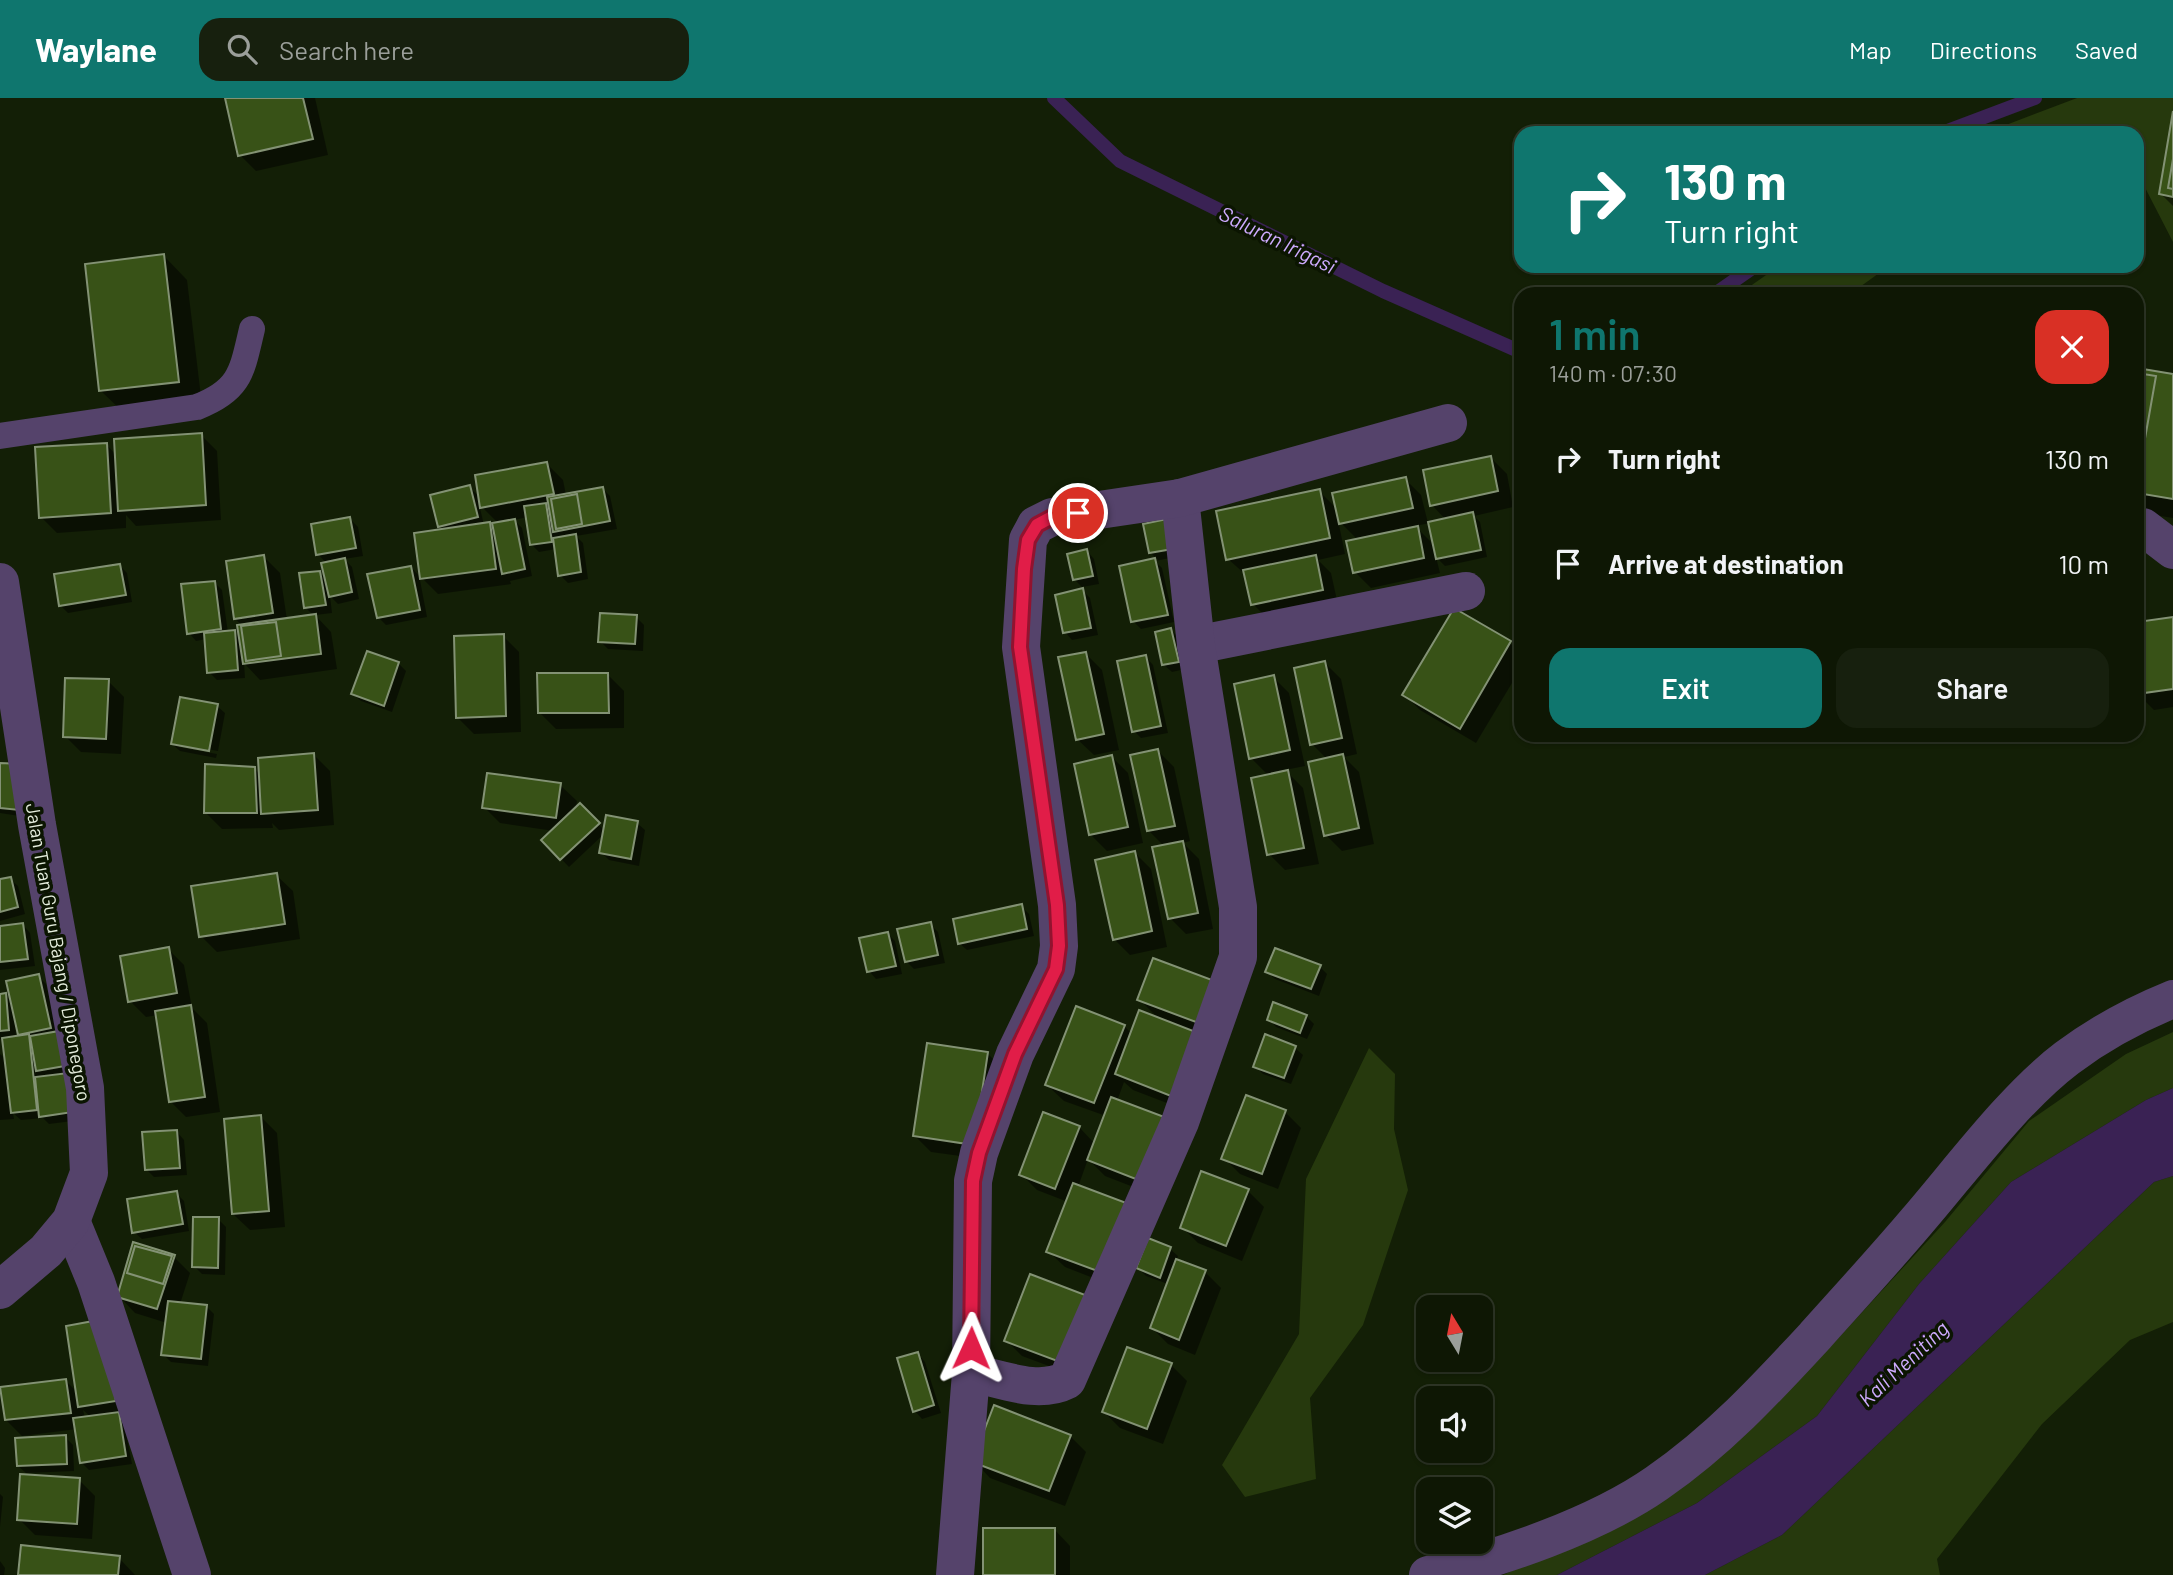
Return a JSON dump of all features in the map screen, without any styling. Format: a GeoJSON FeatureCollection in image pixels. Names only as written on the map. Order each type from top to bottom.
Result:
{"type":"FeatureCollection","features":[{"type":"Feature","properties":{"kind":"street"},"geometry":{"type":"LineString","coordinates":[[955,1575],[971,1373],[973,1181],[977,1162],[1015,1054],[1056,969],[1059,946],[1057,905],[1020,647],[1028,540],[1037,525],[1052,517],[1180,498],[1448,423]]}},
{"type":"Feature","properties":{"kind":"street"},"geometry":{"type":"LineString","coordinates":[[971,1373],[1052,1388],[1067,1380],[1180,1122],[1238,957],[1238,907],[1196,645],[1180,498]]}},
{"type":"Feature","properties":{"kind":"street"},"geometry":{"type":"LineString","coordinates":[[2144,528],[2173,550]]}},
{"type":"Feature","properties":{"kind":"street"},"geometry":{"type":"LineString","coordinates":[[1196,645],[1466,592]]}},
{"type":"Feature","properties":{"kind":"street","name":"Jalan Tuan Guru Bajang / Diponegoro"},"geometry":{"type":"LineString","coordinates":[[0,1290],[46,1251],[71,1221],[89,1173],[85,1088],[37,825],[1,602]]}},
{"type":"Feature","properties":{"kind":"street"},"geometry":{"type":"LineString","coordinates":[[1428,1575],[1516,1550],[1610,1510],[1656,1484],[1706,1446],[1747,1410],[1895,1248],[1993,1132],[2066,1059],[2110,1030],[2173,999]]}},
{"type":"Feature","properties":{"kind":"street"},"geometry":{"type":"LineString","coordinates":[[71,1221],[96,1282],[192,1575]]}},
{"type":"Feature","properties":{"kind":"lane"},"geometry":{"type":"LineString","coordinates":[[0,436],[197,407],[222,398],[234,386],[243,368],[252,329]]}},
{"type":"Feature","properties":{"kind":"green space"},"geometry":{"type":"Polygon","coordinates":[[[2077,98],[2173,98],[2173,242],[2144,186],[2144,126],[2003,126],[2077,98]]]}},
{"type":"Feature","properties":{"kind":"green space"},"geometry":{"type":"Polygon","coordinates":[[[1769,273],[1879,273],[1860,287],[1749,287],[1769,273]]]}},
{"type":"Feature","properties":{"kind":"green space"},"geometry":{"type":"Polygon","coordinates":[[[2173,1032],[2173,1088],[2146,1100],[2011,1182],[1919,1284],[1817,1416],[1697,1503],[1557,1575],[1503,1575],[1618,1522],[1833,1344],[1945,1222],[2029,1121],[2126,1054],[2173,1032]]]}},
{"type":"Feature","properties":{"kind":"green space"},"geometry":{"type":"Polygon","coordinates":[[[1369,1048],[1395,1074],[1394,1129],[1408,1190],[1363,1325],[1310,1398],[1316,1479],[1245,1497],[1222,1465],[1299,1334],[1306,1179],[1369,1048]]]}},
{"type":"Feature","properties":{"kind":"green space"},"geometry":{"type":"Polygon","coordinates":[[[2173,1176],[2173,1322],[2130,1340],[2042,1424],[1937,1559],[1940,1575],[1705,1575],[1782,1535],[2154,1182],[2173,1176]]]}},
{"type":"Feature","properties":{"kind":"water","name":"Kali Meniting"},"geometry":{"type":"Polygon","coordinates":[[[2173,1088],[2173,1176],[2154,1182],[1782,1535],[1705,1575],[1557,1575],[1697,1503],[1817,1416],[1919,1284],[2011,1182],[2146,1100],[2173,1088]]]}},
{"type":"Feature","properties":{"kind":"building"},"geometry":{"type":"Polygon","coordinates":[[[225,98],[303,98],[313,139],[238,156],[225,98]]]}},
{"type":"Feature","properties":{"kind":"building"},"geometry":{"type":"Polygon","coordinates":[[[2173,111],[2173,197],[2159,194],[2173,111]]]}},
{"type":"Feature","properties":{"kind":"building"},"geometry":{"type":"Polygon","coordinates":[[[2173,159],[2173,189],[2168,188],[2173,159]]]}},
{"type":"Feature","properties":{"kind":"building"},"geometry":{"type":"Polygon","coordinates":[[[164,254],[179,382],[99,391],[85,264],[164,254]]]}},
{"type":"Feature","properties":{"kind":"building"},"geometry":{"type":"Polygon","coordinates":[[[2144,369],[2173,374],[2173,499],[2144,494],[2144,369]]]}},
{"type":"Feature","properties":{"kind":"building"},"geometry":{"type":"Polygon","coordinates":[[[2144,374],[2156,376],[2144,444],[2144,374]]]}},
{"type":"Feature","properties":{"kind":"building"},"geometry":{"type":"Polygon","coordinates":[[[202,433],[206,505],[118,511],[114,439],[202,433]]]}},
{"type":"Feature","properties":{"kind":"building"},"geometry":{"type":"Polygon","coordinates":[[[107,443],[111,513],[39,518],[35,447],[107,443]]]}},
{"type":"Feature","properties":{"kind":"building"},"geometry":{"type":"Polygon","coordinates":[[[1491,456],[1498,491],[1430,506],[1423,470],[1491,456]]]}},
{"type":"Feature","properties":{"kind":"building"},"geometry":{"type":"Polygon","coordinates":[[[547,462],[554,494],[480,508],[475,475],[547,462]]]}},
{"type":"Feature","properties":{"kind":"building"},"geometry":{"type":"Polygon","coordinates":[[[1406,477],[1413,508],[1339,524],[1332,493],[1406,477]]]}},
{"type":"Feature","properties":{"kind":"building"},"geometry":{"type":"Polygon","coordinates":[[[470,485],[478,517],[438,527],[430,495],[470,485]]]}},
{"type":"Feature","properties":{"kind":"building"},"geometry":{"type":"Polygon","coordinates":[[[603,487],[610,521],[553,532],[547,497],[603,487]]]}},
{"type":"Feature","properties":{"kind":"building"},"geometry":{"type":"Polygon","coordinates":[[[1320,489],[1330,538],[1226,560],[1216,511],[1320,489]]]}},
{"type":"Feature","properties":{"kind":"building"},"geometry":{"type":"Polygon","coordinates":[[[577,494],[582,524],[556,529],[551,499],[577,494]]]}},
{"type":"Feature","properties":{"kind":"building"},"geometry":{"type":"Polygon","coordinates":[[[546,503],[552,542],[530,545],[524,506],[546,503]]]}},
{"type":"Feature","properties":{"kind":"building"},"geometry":{"type":"Polygon","coordinates":[[[1473,512],[1481,550],[1436,559],[1428,522],[1473,512]]]}},
{"type":"Feature","properties":{"kind":"building"},"geometry":{"type":"Polygon","coordinates":[[[350,517],[356,548],[316,555],[311,524],[350,517]]]}},
{"type":"Feature","properties":{"kind":"building"},"geometry":{"type":"Polygon","coordinates":[[[515,519],[525,569],[502,574],[492,523],[515,519]]]}},
{"type":"Feature","properties":{"kind":"building"},"geometry":{"type":"Polygon","coordinates":[[[1167,519],[1173,549],[1149,553],[1143,524],[1167,519]]]}},
{"type":"Feature","properties":{"kind":"building"},"geometry":{"type":"Polygon","coordinates":[[[490,522],[496,569],[420,579],[414,533],[490,522]]]}},
{"type":"Feature","properties":{"kind":"building"},"geometry":{"type":"Polygon","coordinates":[[[1418,526],[1424,558],[1353,573],[1346,541],[1418,526]]]}},
{"type":"Feature","properties":{"kind":"building"},"geometry":{"type":"Polygon","coordinates":[[[576,534],[581,572],[558,576],[553,538],[576,534]]]}},
{"type":"Feature","properties":{"kind":"building"},"geometry":{"type":"Polygon","coordinates":[[[1087,549],[1093,576],[1073,580],[1067,554],[1087,549]]]}},
{"type":"Feature","properties":{"kind":"building"},"geometry":{"type":"Polygon","coordinates":[[[264,555],[273,613],[234,619],[226,561],[264,555]]]}},
{"type":"Feature","properties":{"kind":"building"},"geometry":{"type":"Polygon","coordinates":[[[1316,555],[1323,590],[1251,605],[1243,570],[1316,555]]]}},
{"type":"Feature","properties":{"kind":"building"},"geometry":{"type":"Polygon","coordinates":[[[345,558],[352,592],[329,597],[321,563],[345,558]]]}},
{"type":"Feature","properties":{"kind":"building"},"geometry":{"type":"Polygon","coordinates":[[[1155,558],[1168,615],[1131,622],[1119,566],[1155,558]]]}},
{"type":"Feature","properties":{"kind":"building"},"geometry":{"type":"Polygon","coordinates":[[[120,564],[126,595],[59,606],[54,574],[120,564]]]}},
{"type":"Feature","properties":{"kind":"building"},"geometry":{"type":"Polygon","coordinates":[[[411,566],[420,610],[377,618],[367,574],[411,566]]]}},
{"type":"Feature","properties":{"kind":"building"},"geometry":{"type":"Polygon","coordinates":[[[320,571],[326,605],[304,608],[299,573],[320,571]]]}},
{"type":"Feature","properties":{"kind":"building"},"geometry":{"type":"Polygon","coordinates":[[[215,581],[221,629],[187,634],[181,584],[215,581]]]}},
{"type":"Feature","properties":{"kind":"building"},"geometry":{"type":"Polygon","coordinates":[[[1083,588],[1091,628],[1063,633],[1055,595],[1083,588]]]}},
{"type":"Feature","properties":{"kind":"building"},"geometry":{"type":"Polygon","coordinates":[[[1454,608],[1511,641],[1460,729],[1402,695],[1454,608]]]}},
{"type":"Feature","properties":{"kind":"building"},"geometry":{"type":"Polygon","coordinates":[[[600,613],[637,615],[635,644],[598,642],[600,613]]]}},
{"type":"Feature","properties":{"kind":"building"},"geometry":{"type":"Polygon","coordinates":[[[316,614],[321,654],[243,664],[237,625],[316,614]]]}},
{"type":"Feature","properties":{"kind":"building"},"geometry":{"type":"Polygon","coordinates":[[[2173,617],[2173,689],[2144,693],[2144,621],[2173,617]]]}},
{"type":"Feature","properties":{"kind":"building"},"geometry":{"type":"Polygon","coordinates":[[[276,622],[281,656],[246,661],[241,626],[276,622]]]}},
{"type":"Feature","properties":{"kind":"building"},"geometry":{"type":"Polygon","coordinates":[[[1171,628],[1179,662],[1162,665],[1155,632],[1171,628]]]}},
{"type":"Feature","properties":{"kind":"building"},"geometry":{"type":"Polygon","coordinates":[[[235,630],[238,670],[207,673],[204,633],[235,630]]]}},
{"type":"Feature","properties":{"kind":"building"},"geometry":{"type":"Polygon","coordinates":[[[504,634],[506,716],[456,718],[454,636],[504,634]]]}},
{"type":"Feature","properties":{"kind":"building"},"geometry":{"type":"Polygon","coordinates":[[[367,651],[399,662],[384,706],[351,694],[367,651]]]}},
{"type":"Feature","properties":{"kind":"building"},"geometry":{"type":"Polygon","coordinates":[[[1086,652],[1104,734],[1076,740],[1058,657],[1086,652]]]}},
{"type":"Feature","properties":{"kind":"building"},"geometry":{"type":"Polygon","coordinates":[[[1146,655],[1161,726],[1132,732],[1117,661],[1146,655]]]}},
{"type":"Feature","properties":{"kind":"building"},"geometry":{"type":"Polygon","coordinates":[[[1325,661],[1342,738],[1310,745],[1294,668],[1325,661]]]}},
{"type":"Feature","properties":{"kind":"building"},"geometry":{"type":"Polygon","coordinates":[[[537,673],[608,673],[609,713],[538,713],[537,673]]]}},
{"type":"Feature","properties":{"kind":"building"},"geometry":{"type":"Polygon","coordinates":[[[1274,675],[1290,750],[1249,759],[1234,684],[1274,675]]]}},
{"type":"Feature","properties":{"kind":"building"},"geometry":{"type":"Polygon","coordinates":[[[65,678],[109,679],[106,739],[63,737],[65,678]]]}},
{"type":"Feature","properties":{"kind":"building"},"geometry":{"type":"Polygon","coordinates":[[[180,697],[218,704],[209,751],[171,744],[180,697]]]}},
{"type":"Feature","properties":{"kind":"building"},"geometry":{"type":"Polygon","coordinates":[[[1158,749],[1175,826],[1147,831],[1130,755],[1158,749]]]}},
{"type":"Feature","properties":{"kind":"building"},"geometry":{"type":"Polygon","coordinates":[[[314,753],[318,810],[261,814],[258,758],[314,753]]]}},
{"type":"Feature","properties":{"kind":"building"},"geometry":{"type":"Polygon","coordinates":[[[1343,754],[1359,828],[1324,836],[1308,762],[1343,754]]]}},
{"type":"Feature","properties":{"kind":"building"},"geometry":{"type":"Polygon","coordinates":[[[1112,755],[1128,827],[1089,835],[1074,764],[1112,755]]]}},
{"type":"Feature","properties":{"kind":"building"},"geometry":{"type":"Polygon","coordinates":[[[0,763],[22,764],[19,810],[0,808],[0,763]]]}},
{"type":"Feature","properties":{"kind":"building"},"geometry":{"type":"Polygon","coordinates":[[[205,764],[255,767],[257,813],[204,813],[205,764]]]}},
{"type":"Feature","properties":{"kind":"building"},"geometry":{"type":"Polygon","coordinates":[[[1288,770],[1304,848],[1267,855],[1251,778],[1288,770]]]}},
{"type":"Feature","properties":{"kind":"building"},"geometry":{"type":"Polygon","coordinates":[[[487,773],[561,783],[556,818],[482,808],[487,773]]]}},
{"type":"Feature","properties":{"kind":"building"},"geometry":{"type":"Polygon","coordinates":[[[580,803],[600,823],[560,860],[541,840],[580,803]]]}},
{"type":"Feature","properties":{"kind":"building"},"geometry":{"type":"Polygon","coordinates":[[[606,815],[638,821],[631,859],[599,853],[606,815]]]}},
{"type":"Feature","properties":{"kind":"building"},"geometry":{"type":"Polygon","coordinates":[[[1183,841],[1198,913],[1168,919],[1152,847],[1183,841]]]}},
{"type":"Feature","properties":{"kind":"building"},"geometry":{"type":"Polygon","coordinates":[[[1135,851],[1152,931],[1113,940],[1095,860],[1135,851]]]}},
{"type":"Feature","properties":{"kind":"building"},"geometry":{"type":"Polygon","coordinates":[[[277,873],[285,924],[199,937],[191,886],[277,873]]]}},
{"type":"Feature","properties":{"kind":"building"},"geometry":{"type":"Polygon","coordinates":[[[11,877],[18,907],[0,912],[0,879],[11,877]]]}},
{"type":"Feature","properties":{"kind":"building"},"geometry":{"type":"Polygon","coordinates":[[[1022,904],[1027,929],[958,944],[953,919],[1022,904]]]}},
{"type":"Feature","properties":{"kind":"building"},"geometry":{"type":"Polygon","coordinates":[[[931,922],[938,955],[905,962],[897,929],[931,922]]]}},
{"type":"Feature","properties":{"kind":"building"},"geometry":{"type":"Polygon","coordinates":[[[23,923],[28,959],[0,962],[0,926],[23,923]]]}},
{"type":"Feature","properties":{"kind":"building"},"geometry":{"type":"Polygon","coordinates":[[[888,932],[896,966],[867,972],[859,938],[888,932]]]}},
{"type":"Feature","properties":{"kind":"building"},"geometry":{"type":"Polygon","coordinates":[[[169,947],[177,993],[128,1002],[120,956],[169,947]]]}},
{"type":"Feature","properties":{"kind":"building"},"geometry":{"type":"Polygon","coordinates":[[[1275,948],[1321,965],[1311,989],[1265,972],[1275,948]]]}},
{"type":"Feature","properties":{"kind":"building"},"geometry":{"type":"Polygon","coordinates":[[[1153,958],[1220,983],[1204,1025],[1137,1000],[1153,958]]]}},
{"type":"Feature","properties":{"kind":"building"},"geometry":{"type":"Polygon","coordinates":[[[39,974],[51,1028],[18,1035],[6,981],[39,974]]]}},
{"type":"Feature","properties":{"kind":"building"},"geometry":{"type":"Polygon","coordinates":[[[6,993],[9,1030],[0,1031],[0,994],[6,993]]]}},
{"type":"Feature","properties":{"kind":"building"},"geometry":{"type":"Polygon","coordinates":[[[1273,1002],[1307,1015],[1300,1033],[1267,1020],[1273,1002]]]}},
{"type":"Feature","properties":{"kind":"building"},"geometry":{"type":"Polygon","coordinates":[[[191,1005],[205,1097],[169,1102],[155,1011],[191,1005]]]}},
{"type":"Feature","properties":{"kind":"building"},"geometry":{"type":"Polygon","coordinates":[[[1076,1006],[1125,1025],[1094,1103],[1045,1085],[1076,1006]]]}},
{"type":"Feature","properties":{"kind":"building"},"geometry":{"type":"Polygon","coordinates":[[[1139,1010],[1201,1034],[1176,1098],[1115,1074],[1139,1010]]]}},
{"type":"Feature","properties":{"kind":"building"},"geometry":{"type":"Polygon","coordinates":[[[59,1031],[65,1066],[36,1071],[30,1036],[59,1031]]]}},
{"type":"Feature","properties":{"kind":"building"},"geometry":{"type":"Polygon","coordinates":[[[29,1034],[37,1110],[11,1113],[2,1038],[29,1034]]]}},
{"type":"Feature","properties":{"kind":"building"},"geometry":{"type":"Polygon","coordinates":[[[1265,1034],[1296,1046],[1284,1078],[1253,1067],[1265,1034]]]}},
{"type":"Feature","properties":{"kind":"building"},"geometry":{"type":"Polygon","coordinates":[[[927,1043],[988,1052],[974,1145],[913,1136],[927,1043]]]}},
{"type":"Feature","properties":{"kind":"building"},"geometry":{"type":"Polygon","coordinates":[[[68,1073],[73,1112],[39,1117],[35,1077],[68,1073]]]}},
{"type":"Feature","properties":{"kind":"building"},"geometry":{"type":"Polygon","coordinates":[[[1246,1095],[1286,1110],[1262,1174],[1221,1159],[1246,1095]]]}},
{"type":"Feature","properties":{"kind":"building"},"geometry":{"type":"Polygon","coordinates":[[[1111,1097],[1175,1121],[1151,1185],[1087,1160],[1111,1097]]]}},
{"type":"Feature","properties":{"kind":"building"},"geometry":{"type":"Polygon","coordinates":[[[1043,1112],[1080,1126],[1055,1189],[1019,1175],[1043,1112]]]}},
{"type":"Feature","properties":{"kind":"building"},"geometry":{"type":"Polygon","coordinates":[[[261,1115],[269,1211],[232,1214],[224,1119],[261,1115]]]}},
{"type":"Feature","properties":{"kind":"building"},"geometry":{"type":"Polygon","coordinates":[[[177,1130],[180,1168],[145,1170],[142,1132],[177,1130]]]}},
{"type":"Feature","properties":{"kind":"building"},"geometry":{"type":"Polygon","coordinates":[[[1201,1171],[1249,1189],[1226,1246],[1180,1228],[1201,1171]]]}},
{"type":"Feature","properties":{"kind":"building"},"geometry":{"type":"Polygon","coordinates":[[[1073,1183],[1129,1204],[1103,1273],[1046,1252],[1073,1183]]]}},
{"type":"Feature","properties":{"kind":"building"},"geometry":{"type":"Polygon","coordinates":[[[177,1191],[183,1224],[132,1233],[127,1199],[177,1191]]]}},
{"type":"Feature","properties":{"kind":"building"},"geometry":{"type":"Polygon","coordinates":[[[193,1217],[219,1217],[218,1268],[192,1267],[193,1217]]]}},
{"type":"Feature","properties":{"kind":"building"},"geometry":{"type":"Polygon","coordinates":[[[1148,1238],[1171,1247],[1160,1278],[1136,1268],[1148,1238]]]}},
{"type":"Feature","properties":{"kind":"building"},"geometry":{"type":"Polygon","coordinates":[[[133,1242],[175,1255],[157,1309],[117,1297],[133,1242]]]}},
{"type":"Feature","properties":{"kind":"building"},"geometry":{"type":"Polygon","coordinates":[[[135,1246],[172,1256],[163,1284],[127,1273],[135,1246]]]}},
{"type":"Feature","properties":{"kind":"building"},"geometry":{"type":"Polygon","coordinates":[[[1176,1259],[1206,1270],[1179,1340],[1150,1328],[1176,1259]]]}},
{"type":"Feature","properties":{"kind":"building"},"geometry":{"type":"Polygon","coordinates":[[[1030,1274],[1093,1298],[1068,1365],[1004,1341],[1030,1274]]]}},
{"type":"Feature","properties":{"kind":"building"},"geometry":{"type":"Polygon","coordinates":[[[168,1301],[207,1305],[201,1359],[161,1355],[168,1301]]]}},
{"type":"Feature","properties":{"kind":"building"},"geometry":{"type":"Polygon","coordinates":[[[104,1319],[116,1401],[78,1407],[66,1326],[104,1319]]]}},
{"type":"Feature","properties":{"kind":"building"},"geometry":{"type":"Polygon","coordinates":[[[1127,1347],[1172,1363],[1147,1429],[1102,1412],[1127,1347]]]}},
{"type":"Feature","properties":{"kind":"building"},"geometry":{"type":"Polygon","coordinates":[[[918,1352],[934,1405],[913,1412],[897,1358],[918,1352]]]}},
{"type":"Feature","properties":{"kind":"building"},"geometry":{"type":"Polygon","coordinates":[[[66,1379],[71,1413],[5,1420],[0,1387],[66,1379]]]}},
{"type":"Feature","properties":{"kind":"building"},"geometry":{"type":"Polygon","coordinates":[[[994,1405],[1071,1435],[1049,1491],[972,1462],[994,1405]]]}},
{"type":"Feature","properties":{"kind":"building"},"geometry":{"type":"Polygon","coordinates":[[[119,1412],[126,1456],[80,1463],[73,1418],[119,1412]]]}},
{"type":"Feature","properties":{"kind":"building"},"geometry":{"type":"Polygon","coordinates":[[[66,1435],[67,1464],[17,1466],[15,1438],[66,1435]]]}},
{"type":"Feature","properties":{"kind":"building"},"geometry":{"type":"Polygon","coordinates":[[[20,1474],[80,1478],[77,1524],[17,1520],[20,1474]]]}},
{"type":"Feature","properties":{"kind":"building"},"geometry":{"type":"Polygon","coordinates":[[[983,1528],[1055,1528],[1055,1575],[983,1575],[983,1528]]]}},
{"type":"Feature","properties":{"kind":"building"},"geometry":{"type":"Polygon","coordinates":[[[21,1545],[120,1556],[118,1575],[18,1575],[21,1545]]]}},
{"type":"Feature","properties":{"kind":"waterway","name":"Saluran Irigasi"},"geometry":{"type":"LineString","coordinates":[[1054,98],[1120,161],[1383,291],[1514,349]]}},
{"type":"Feature","properties":{"kind":"waterway","name":"Saluran Irigasi"},"geometry":{"type":"LineString","coordinates":[[1961,126],[2035,98]]}},
{"type":"Feature","properties":{"kind":"waterway","name":"Saluran Irigasi"},"geometry":{"type":"LineString","coordinates":[[1725,287],[1745,273]]}},
{"type":"Feature","properties":{"kind":"route"},"geometry":{"type":"LineString","coordinates":[[971,1348],[973,1181],[979,1153],[1015,1054],[1056,969],[1059,946],[1057,905],[1020,647],[1024,569],[1028,540],[1037,525],[1052,517],[1078,513]]}}]}
